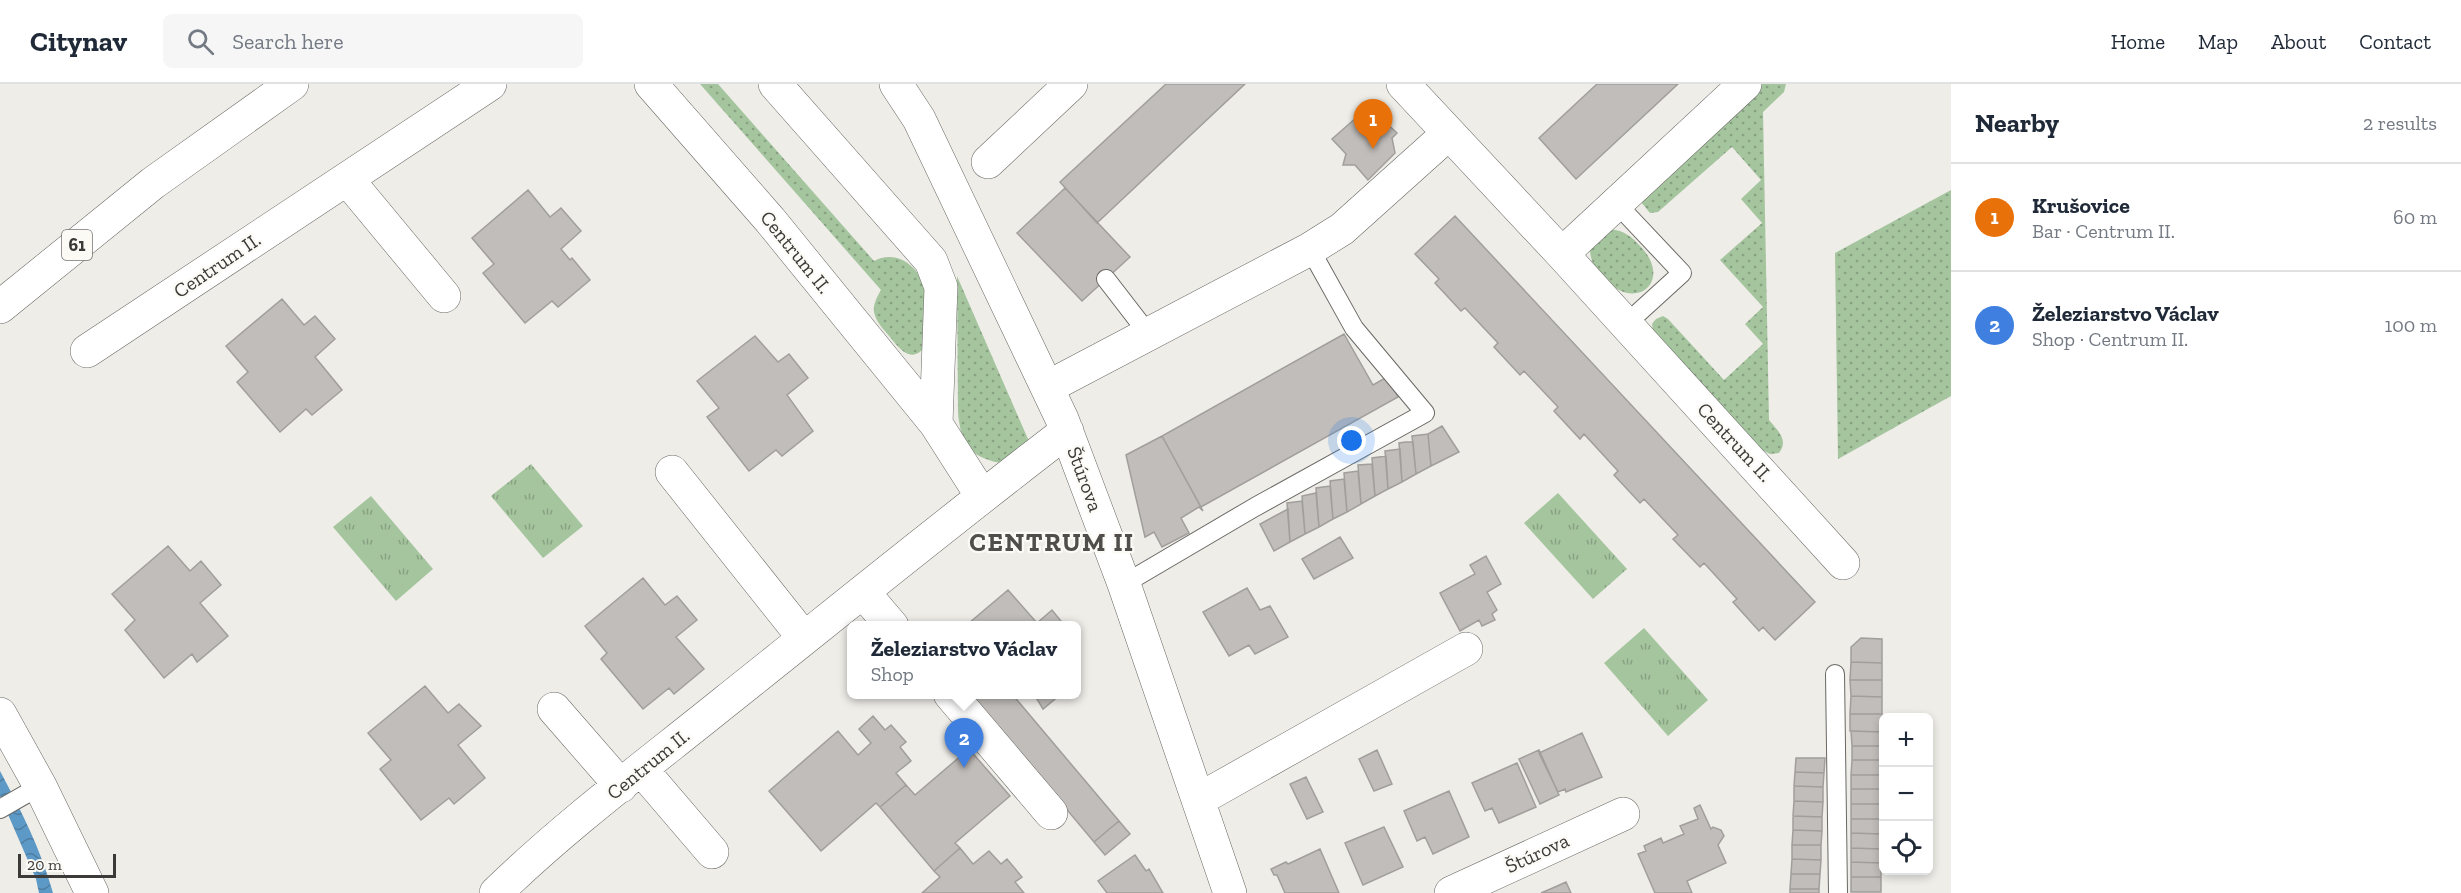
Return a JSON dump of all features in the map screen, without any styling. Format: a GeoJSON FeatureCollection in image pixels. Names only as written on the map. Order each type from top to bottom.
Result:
{"type":"FeatureCollection","features":[{"type":"Feature","properties":{"kind":"street","name":"61"},"geometry":{"type":"LineString","coordinates":[[0,307],[153,183],[292,84]]}},
{"type":"Feature","properties":{"kind":"street","name":"Centrum II."},"geometry":{"type":"LineString","coordinates":[[87,351],[490,84]]}},
{"type":"Feature","properties":{"kind":"street","name":"Centrum II."},"geometry":{"type":"LineString","coordinates":[[651,84],[770,220],[936,424],[982,496]]}},
{"type":"Feature","properties":{"kind":"street"},"geometry":{"type":"LineString","coordinates":[[775,84],[932,261],[941,287],[936,424]]}},
{"type":"Feature","properties":{"kind":"street","name":"Štúrova"},"geometry":{"type":"LineString","coordinates":[[896,84],[919,119],[1067,431],[1124,584],[1230,893]]}},
{"type":"Feature","properties":{"kind":"street"},"geometry":{"type":"LineString","coordinates":[[988,162],[1071,84]]}},
{"type":"Feature","properties":{"kind":"street","name":"Centrum II."},"geometry":{"type":"LineString","coordinates":[[1403,84],[1562,254],[1843,563]]}},
{"type":"Feature","properties":{"kind":"street"},"geometry":{"type":"LineString","coordinates":[[1562,254],[1745,84]]}},
{"type":"Feature","properties":{"kind":"street"},"geometry":{"type":"LineString","coordinates":[[1048,387],[1150,336],[1310,249],[1342,229],[1449,133]]}},
{"type":"Feature","properties":{"kind":"street"},"geometry":{"type":"LineString","coordinates":[[346,179],[444,296]]}},
{"type":"Feature","properties":{"kind":"street","name":"61"},"geometry":{"type":"LineString","coordinates":[[0,276],[153,183]]}},
{"type":"Feature","properties":{"kind":"street","name":"Centrum II."},"geometry":{"type":"LineString","coordinates":[[496,893],[524,866],[804,638],[1067,431]]}},
{"type":"Feature","properties":{"kind":"street"},"geometry":{"type":"LineString","coordinates":[[672,472],[804,638]]}},
{"type":"Feature","properties":{"kind":"street"},"geometry":{"type":"LineString","coordinates":[[863,592],[888,621]]}},
{"type":"Feature","properties":{"kind":"street"},"geometry":{"type":"LineString","coordinates":[[1198,800],[1466,649]]}},
{"type":"Feature","properties":{"kind":"street"},"geometry":{"type":"LineString","coordinates":[[954,699],[1051,813]]}},
{"type":"Feature","properties":{"kind":"street"},"geometry":{"type":"LineString","coordinates":[[554,708],[712,852]]}},
{"type":"Feature","properties":{"kind":"street"},"geometry":{"type":"LineString","coordinates":[[0,714],[29,792],[92,893]]}},
{"type":"Feature","properties":{"kind":"street","name":"Štúrova"},"geometry":{"type":"LineString","coordinates":[[1451,893],[1623,814]]}},
{"type":"Feature","properties":{"kind":"lane"},"geometry":{"type":"LineString","coordinates":[[1616,203],[1682,273],[1626,324]]}},
{"type":"Feature","properties":{"kind":"lane"},"geometry":{"type":"LineString","coordinates":[[1124,584],[1255,507],[1425,413],[1354,328],[1310,249]]}},
{"type":"Feature","properties":{"kind":"lane"},"geometry":{"type":"LineString","coordinates":[[1106,279],[1150,336]]}},
{"type":"Feature","properties":{"kind":"lane"},"geometry":{"type":"LineString","coordinates":[[1835,674],[1838,893]]}},
{"type":"Feature","properties":{"kind":"lane"},"geometry":{"type":"LineString","coordinates":[[0,809],[29,792]]}},
{"type":"Feature","properties":{"kind":"green space"},"geometry":{"type":"Polygon","coordinates":[[[700,84],[718,84],[874,261],[890,257],[898,258],[917,272],[925,287],[928,315],[927,344],[922,350],[912,355],[898,347],[876,319],[874,309],[881,290],[700,84]]]}},
{"type":"Feature","properties":{"kind":"green space"},"geometry":{"type":"Polygon","coordinates":[[[1761,84],[1786,84],[1784,92],[1763,112],[1769,420],[1783,440],[1779,453],[1770,454],[1762,450],[1653,332],[1652,324],[1663,316],[1668,319],[1724,380],[1763,344],[1745,324],[1763,307],[1720,260],[1762,223],[1741,199],[1761,180],[1732,147],[1658,212],[1650,213],[1641,202],[1761,84]]]}},
{"type":"Feature","properties":{"kind":"green space"},"geometry":{"type":"Polygon","coordinates":[[[1951,190],[1951,396],[1838,459],[1835,253],[1951,190]]]}},
{"type":"Feature","properties":{"kind":"green space"},"geometry":{"type":"Polygon","coordinates":[[[1610,229],[1631,237],[1650,259],[1653,271],[1652,281],[1639,293],[1617,289],[1606,280],[1592,262],[1590,248],[1610,229]]]}},
{"type":"Feature","properties":{"kind":"green space"},"geometry":{"type":"Polygon","coordinates":[[[957,276],[1031,446],[1009,462],[995,462],[974,453],[965,442],[960,428],[957,276]]]}},
{"type":"Feature","properties":{"kind":"green space"},"geometry":{"type":"Polygon","coordinates":[[[531,464],[583,526],[543,558],[491,496],[531,464]]]}},
{"type":"Feature","properties":{"kind":"green space"},"geometry":{"type":"Polygon","coordinates":[[[1558,493],[1627,569],[1593,599],[1524,523],[1558,493]]]}},
{"type":"Feature","properties":{"kind":"green space"},"geometry":{"type":"Polygon","coordinates":[[[371,496],[433,569],[396,601],[333,527],[371,496]]]}},
{"type":"Feature","properties":{"kind":"green space"},"geometry":{"type":"Polygon","coordinates":[[[1644,628],[1708,700],[1668,736],[1604,663],[1644,628]]]}},
{"type":"Feature","properties":{"kind":"water"},"geometry":{"type":"Polygon","coordinates":[[[0,771],[30,830],[53,893],[39,893],[36,879],[0,796],[0,771]]]}},
{"type":"Feature","properties":{"kind":"building"},"geometry":{"type":"Polygon","coordinates":[[[1166,84],[1245,84],[1097,223],[1060,182],[1166,84]]]}},
{"type":"Feature","properties":{"kind":"building"},"geometry":{"type":"Polygon","coordinates":[[[1597,84],[1678,84],[1576,179],[1539,138],[1597,84]]]}},
{"type":"Feature","properties":{"kind":"building"},"geometry":{"type":"Polygon","coordinates":[[[1357,117],[1376,122],[1380,117],[1397,133],[1392,138],[1395,153],[1368,180],[1355,165],[1343,165],[1346,154],[1332,139],[1357,117]]]}},
{"type":"Feature","properties":{"kind":"building"},"geometry":{"type":"Polygon","coordinates":[[[1065,188],[1130,257],[1082,301],[1017,233],[1065,188]]]}},
{"type":"Feature","properties":{"kind":"building"},"geometry":{"type":"Polygon","coordinates":[[[528,190],[550,217],[561,208],[581,231],[561,249],[570,260],[572,258],[590,280],[558,307],[552,301],[525,323],[483,273],[494,264],[472,238],[528,190]]]}},
{"type":"Feature","properties":{"kind":"building"},"geometry":{"type":"Polygon","coordinates":[[[1455,216],[1815,602],[1775,640],[1763,627],[1759,631],[1733,602],[1737,599],[1704,563],[1700,567],[1673,539],[1678,535],[1644,499],[1640,503],[1614,475],[1618,471],[1584,434],[1580,439],[1554,411],[1558,407],[1524,371],[1520,375],[1494,347],[1498,343],[1465,308],[1461,311],[1435,283],[1439,279],[1415,254],[1455,216]]]}},
{"type":"Feature","properties":{"kind":"building"},"geometry":{"type":"Polygon","coordinates":[[[282,299],[304,325],[315,316],[335,339],[315,357],[342,390],[312,415],[306,409],[280,432],[237,382],[248,372],[226,346],[282,299]]]}},
{"type":"Feature","properties":{"kind":"building"},"geometry":{"type":"Polygon","coordinates":[[[1344,334],[1373,385],[1387,377],[1398,397],[1201,507],[1162,436],[1344,334]]]}},
{"type":"Feature","properties":{"kind":"building"},"geometry":{"type":"Polygon","coordinates":[[[755,336],[778,362],[789,354],[808,378],[787,395],[813,431],[782,456],[776,450],[749,471],[707,417],[719,408],[697,381],[755,336]]]}},
{"type":"Feature","properties":{"kind":"building"},"geometry":{"type":"Polygon","coordinates":[[[1442,426],[1459,452],[1431,466],[1428,434],[1442,426]]]}},
{"type":"Feature","properties":{"kind":"building"},"geometry":{"type":"Polygon","coordinates":[[[1428,434],[1431,466],[1416,474],[1412,436],[1428,434]]]}},
{"type":"Feature","properties":{"kind":"building"},"geometry":{"type":"Polygon","coordinates":[[[1162,436],[1203,511],[1199,507],[1181,518],[1189,533],[1162,547],[1154,532],[1145,537],[1126,455],[1162,436]]]}},
{"type":"Feature","properties":{"kind":"building"},"geometry":{"type":"Polygon","coordinates":[[[1413,442],[1416,474],[1402,482],[1399,443],[1413,442]]]}},
{"type":"Feature","properties":{"kind":"building"},"geometry":{"type":"Polygon","coordinates":[[[1400,449],[1402,482],[1388,489],[1385,451],[1400,449]]]}},
{"type":"Feature","properties":{"kind":"building"},"geometry":{"type":"Polygon","coordinates":[[[1386,456],[1388,489],[1375,496],[1372,458],[1386,456]]]}},
{"type":"Feature","properties":{"kind":"building"},"geometry":{"type":"Polygon","coordinates":[[[1372,464],[1375,496],[1361,504],[1358,465],[1372,464]]]}},
{"type":"Feature","properties":{"kind":"building"},"geometry":{"type":"Polygon","coordinates":[[[1358,471],[1361,504],[1347,512],[1344,473],[1358,471]]]}},
{"type":"Feature","properties":{"kind":"building"},"geometry":{"type":"Polygon","coordinates":[[[1344,479],[1347,512],[1333,519],[1330,481],[1344,479]]]}},
{"type":"Feature","properties":{"kind":"building"},"geometry":{"type":"Polygon","coordinates":[[[1330,486],[1333,519],[1319,527],[1316,488],[1330,486]]]}},
{"type":"Feature","properties":{"kind":"building"},"geometry":{"type":"Polygon","coordinates":[[[1316,493],[1319,527],[1305,534],[1302,496],[1316,493]]]}},
{"type":"Feature","properties":{"kind":"building"},"geometry":{"type":"Polygon","coordinates":[[[1302,501],[1305,534],[1290,542],[1287,503],[1302,501]]]}},
{"type":"Feature","properties":{"kind":"building"},"geometry":{"type":"Polygon","coordinates":[[[1288,509],[1290,542],[1274,551],[1260,524],[1288,509]]]}},
{"type":"Feature","properties":{"kind":"building"},"geometry":{"type":"Polygon","coordinates":[[[1340,537],[1353,558],[1314,579],[1302,559],[1340,537]]]}},
{"type":"Feature","properties":{"kind":"building"},"geometry":{"type":"Polygon","coordinates":[[[168,546],[190,571],[201,561],[221,585],[200,603],[228,636],[197,662],[192,654],[164,678],[125,630],[135,620],[112,594],[168,546]]]}},
{"type":"Feature","properties":{"kind":"building"},"geometry":{"type":"Polygon","coordinates":[[[1486,556],[1501,584],[1487,592],[1497,610],[1492,614],[1495,620],[1482,626],[1479,620],[1460,631],[1440,593],[1475,574],[1470,565],[1486,556]]]}},
{"type":"Feature","properties":{"kind":"building"},"geometry":{"type":"Polygon","coordinates":[[[643,578],[665,605],[677,596],[697,620],[676,637],[704,669],[674,694],[669,688],[643,709],[601,659],[607,653],[585,626],[643,578]]]}},
{"type":"Feature","properties":{"kind":"building"},"geometry":{"type":"Polygon","coordinates":[[[1247,588],[1260,610],[1270,606],[1288,637],[1255,654],[1249,645],[1229,656],[1203,612],[1247,588]]]}},
{"type":"Feature","properties":{"kind":"building"},"geometry":{"type":"Polygon","coordinates":[[[1008,590],[1035,621],[971,621],[1008,590]]]}},
{"type":"Feature","properties":{"kind":"building"},"geometry":{"type":"Polygon","coordinates":[[[1052,610],[1061,621],[1039,621],[1052,610]]]}},
{"type":"Feature","properties":{"kind":"building"},"geometry":{"type":"Polygon","coordinates":[[[1861,638],[1882,639],[1882,663],[1851,662],[1851,647],[1861,638]]]}},
{"type":"Feature","properties":{"kind":"building"},"geometry":{"type":"Polygon","coordinates":[[[1851,662],[1882,663],[1882,680],[1850,680],[1851,662]]]}},
{"type":"Feature","properties":{"kind":"building"},"geometry":{"type":"Polygon","coordinates":[[[1850,680],[1882,680],[1882,697],[1851,696],[1850,680]]]}},
{"type":"Feature","properties":{"kind":"building"},"geometry":{"type":"Polygon","coordinates":[[[425,686],[448,713],[459,704],[481,726],[458,745],[485,778],[454,804],[449,798],[421,820],[380,769],[391,760],[368,733],[425,686]]]}},
{"type":"Feature","properties":{"kind":"building"},"geometry":{"type":"Polygon","coordinates":[[[1851,696],[1882,697],[1882,713],[1850,714],[1851,696]]]}},
{"type":"Feature","properties":{"kind":"building"},"geometry":{"type":"Polygon","coordinates":[[[974,699],[1016,699],[1119,821],[1094,842],[974,699]]]}},
{"type":"Feature","properties":{"kind":"building"},"geometry":{"type":"Polygon","coordinates":[[[1037,699],[1055,699],[1043,709],[1037,699]]]}},
{"type":"Feature","properties":{"kind":"building"},"geometry":{"type":"Polygon","coordinates":[[[1850,714],[1879,714],[1879,732],[1850,731],[1850,714]]]}},
{"type":"Feature","properties":{"kind":"building"},"geometry":{"type":"Polygon","coordinates":[[[873,716],[885,730],[891,725],[906,742],[900,747],[911,761],[896,773],[906,785],[880,807],[876,803],[821,851],[769,791],[838,731],[858,755],[871,743],[859,729],[873,716]]]}},
{"type":"Feature","properties":{"kind":"building"},"geometry":{"type":"Polygon","coordinates":[[[1851,731],[1879,732],[1879,746],[1852,746],[1851,731]]]}},
{"type":"Feature","properties":{"kind":"building"},"geometry":{"type":"Polygon","coordinates":[[[1582,733],[1602,777],[1566,792],[1565,789],[1558,792],[1539,753],[1582,733]]]}},
{"type":"Feature","properties":{"kind":"building"},"geometry":{"type":"Polygon","coordinates":[[[1852,746],[1879,746],[1879,760],[1852,760],[1852,746]]]}},
{"type":"Feature","properties":{"kind":"building"},"geometry":{"type":"Polygon","coordinates":[[[969,749],[1010,796],[955,843],[960,848],[934,871],[880,807],[906,785],[915,795],[969,749]]]}},
{"type":"Feature","properties":{"kind":"building"},"geometry":{"type":"Polygon","coordinates":[[[1377,750],[1392,784],[1374,791],[1359,759],[1377,750]]]}},
{"type":"Feature","properties":{"kind":"building"},"geometry":{"type":"Polygon","coordinates":[[[1539,750],[1559,795],[1540,804],[1519,759],[1539,750]]]}},
{"type":"Feature","properties":{"kind":"building"},"geometry":{"type":"Polygon","coordinates":[[[1796,758],[1825,758],[1824,773],[1795,772],[1796,758]]]}},
{"type":"Feature","properties":{"kind":"building"},"geometry":{"type":"Polygon","coordinates":[[[1852,760],[1879,760],[1879,775],[1851,775],[1852,760]]]}},
{"type":"Feature","properties":{"kind":"building"},"geometry":{"type":"Polygon","coordinates":[[[1517,763],[1536,807],[1499,823],[1492,808],[1485,811],[1472,783],[1517,763]]]}},
{"type":"Feature","properties":{"kind":"building"},"geometry":{"type":"Polygon","coordinates":[[[1795,772],[1824,773],[1823,787],[1794,786],[1795,772]]]}},
{"type":"Feature","properties":{"kind":"building"},"geometry":{"type":"Polygon","coordinates":[[[1851,775],[1879,775],[1879,789],[1851,789],[1851,775]]]}},
{"type":"Feature","properties":{"kind":"building"},"geometry":{"type":"Polygon","coordinates":[[[1306,777],[1323,812],[1307,819],[1290,784],[1306,777]]]}},
{"type":"Feature","properties":{"kind":"building"},"geometry":{"type":"Polygon","coordinates":[[[1794,786],[1823,787],[1823,802],[1794,801],[1794,786]]]}},
{"type":"Feature","properties":{"kind":"building"},"geometry":{"type":"Polygon","coordinates":[[[1851,789],[1879,789],[1879,804],[1851,804],[1851,789]]]}},
{"type":"Feature","properties":{"kind":"building"},"geometry":{"type":"Polygon","coordinates":[[[1449,791],[1469,837],[1433,854],[1425,837],[1417,841],[1404,811],[1449,791]]]}},
{"type":"Feature","properties":{"kind":"building"},"geometry":{"type":"Polygon","coordinates":[[[1794,801],[1823,802],[1822,817],[1793,816],[1794,801]]]}},
{"type":"Feature","properties":{"kind":"building"},"geometry":{"type":"Polygon","coordinates":[[[1851,804],[1879,804],[1879,819],[1851,819],[1851,804]]]}},
{"type":"Feature","properties":{"kind":"building"},"geometry":{"type":"Polygon","coordinates":[[[1700,805],[1711,829],[1713,827],[1721,830],[1724,836],[1718,845],[1726,863],[1687,881],[1692,893],[1655,893],[1638,854],[1646,851],[1644,846],[1661,838],[1663,843],[1684,834],[1680,826],[1698,819],[1694,808],[1700,805]]]}},
{"type":"Feature","properties":{"kind":"building"},"geometry":{"type":"Polygon","coordinates":[[[1793,816],[1822,817],[1822,831],[1793,830],[1793,816]]]}},
{"type":"Feature","properties":{"kind":"building"},"geometry":{"type":"Polygon","coordinates":[[[1851,819],[1879,819],[1879,834],[1851,833],[1851,819]]]}},
{"type":"Feature","properties":{"kind":"building"},"geometry":{"type":"Polygon","coordinates":[[[1119,821],[1130,834],[1105,855],[1094,842],[1119,821]]]}},
{"type":"Feature","properties":{"kind":"building"},"geometry":{"type":"Polygon","coordinates":[[[1384,827],[1403,867],[1363,885],[1345,843],[1384,827]]]}},
{"type":"Feature","properties":{"kind":"building"},"geometry":{"type":"Polygon","coordinates":[[[1793,830],[1822,831],[1821,845],[1792,845],[1793,830]]]}},
{"type":"Feature","properties":{"kind":"building"},"geometry":{"type":"Polygon","coordinates":[[[1851,833],[1879,834],[1879,849],[1851,848],[1851,833]]]}},
{"type":"Feature","properties":{"kind":"building"},"geometry":{"type":"Polygon","coordinates":[[[1792,845],[1821,845],[1821,860],[1792,859],[1792,845]]]}},
{"type":"Feature","properties":{"kind":"building"},"geometry":{"type":"Polygon","coordinates":[[[960,848],[973,864],[989,851],[1001,864],[1007,859],[1022,877],[1015,882],[1024,893],[922,893],[940,877],[934,871],[960,848]]]}},
{"type":"Feature","properties":{"kind":"building"},"geometry":{"type":"Polygon","coordinates":[[[1851,848],[1879,849],[1879,863],[1851,862],[1851,848]]]}},
{"type":"Feature","properties":{"kind":"building"},"geometry":{"type":"Polygon","coordinates":[[[1320,849],[1339,893],[1285,893],[1277,875],[1274,875],[1271,869],[1320,849]]]}},
{"type":"Feature","properties":{"kind":"building"},"geometry":{"type":"Polygon","coordinates":[[[1135,855],[1146,871],[1149,869],[1163,893],[1107,893],[1098,881],[1135,855]]]}},
{"type":"Feature","properties":{"kind":"building"},"geometry":{"type":"Polygon","coordinates":[[[1792,859],[1821,860],[1820,874],[1791,874],[1792,859]]]}},
{"type":"Feature","properties":{"kind":"building"},"geometry":{"type":"Polygon","coordinates":[[[1851,862],[1879,863],[1881,877],[1851,877],[1851,862]]]}},
{"type":"Feature","properties":{"kind":"building"},"geometry":{"type":"Polygon","coordinates":[[[1791,874],[1820,874],[1819,889],[1790,889],[1791,874]]]}},
{"type":"Feature","properties":{"kind":"building"},"geometry":{"type":"Polygon","coordinates":[[[1851,877],[1881,877],[1881,892],[1851,892],[1851,877]]]}},
{"type":"Feature","properties":{"kind":"building"},"geometry":{"type":"Polygon","coordinates":[[[1566,882],[1571,893],[1541,893],[1555,887],[1566,882]]]}},
{"type":"Feature","properties":{"kind":"building"},"geometry":{"type":"Polygon","coordinates":[[[1790,889],[1819,889],[1819,893],[1790,893],[1790,889]]]}},
{"type":"Feature","properties":{"kind":"place","name":"Krušovice"},"geometry":{"type":"Point","coordinates":[1373,149]}},
{"type":"Feature","properties":{"kind":"place","name":"Železiarstvo Václav"},"geometry":{"type":"Point","coordinates":[964,768]}},
{"type":"Feature","properties":{"kind":"district","name":"CENTRUM II"},"geometry":{"type":"Point","coordinates":[1052,542]}}]}
